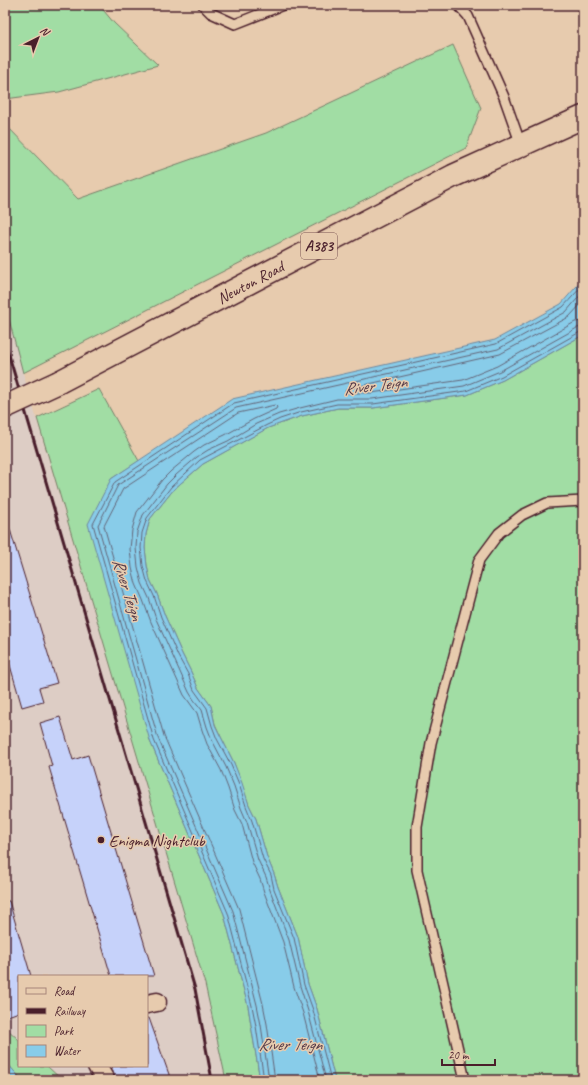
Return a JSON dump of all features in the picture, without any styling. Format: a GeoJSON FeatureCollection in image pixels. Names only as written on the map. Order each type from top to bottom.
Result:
{"type":"FeatureCollection","features":[{"type":"Feature","properties":{"kind":"main road","name":"Newton Road"},"geometry":{"type":"LineString","coordinates":[[5,407],[58,382],[453,176],[583,116]]}},
{"type":"Feature","properties":{"kind":"street"},"geometry":{"type":"LineString","coordinates":[[98,1067],[105,1080]]}},
{"type":"Feature","properties":{"kind":"lane"},"geometry":{"type":"LineString","coordinates":[[203,5],[211,13],[236,24],[283,5]]}},
{"type":"Feature","properties":{"kind":"lane"},"geometry":{"type":"LineString","coordinates":[[458,5],[468,16],[504,97],[521,145]]}},
{"type":"Feature","properties":{"kind":"lane"},"geometry":{"type":"LineString","coordinates":[[465,1080],[417,870],[417,827],[431,743],[479,560],[499,533],[522,515],[547,504],[583,501]]}},
{"type":"Feature","properties":{"kind":"shaded area"},"geometry":{"type":"Polygon","coordinates":[[[5,304],[23,373],[205,984],[226,1080],[62,1080],[48,1067],[148,1067],[148,975],[18,975],[18,1039],[5,1027],[5,304]]]}},
{"type":"Feature","properties":{"kind":"green space"},"geometry":{"type":"Polygon","coordinates":[[[5,5],[99,5],[114,23],[158,65],[59,92],[5,99],[5,5]]]}},
{"type":"Feature","properties":{"kind":"green space"},"geometry":{"type":"Polygon","coordinates":[[[453,45],[481,108],[466,148],[23,373],[5,304],[5,124],[78,199],[266,133],[453,45]]]}},
{"type":"Feature","properties":{"kind":"green space"},"geometry":{"type":"Polygon","coordinates":[[[583,335],[583,1080],[335,1080],[317,1009],[308,984],[298,937],[267,857],[256,819],[249,805],[234,763],[215,724],[211,706],[198,688],[150,580],[145,548],[146,534],[150,519],[174,489],[203,464],[268,428],[302,416],[338,408],[373,408],[467,395],[503,380],[583,335]]]}},
{"type":"Feature","properties":{"kind":"green space"},"geometry":{"type":"Polygon","coordinates":[[[99,389],[139,461],[111,479],[150,741],[224,914],[248,1006],[260,1080],[226,1080],[205,984],[37,418],[99,389]]]}},
{"type":"Feature","properties":{"kind":"green space"},"geometry":{"type":"Polygon","coordinates":[[[5,1027],[18,1039],[18,1067],[48,1067],[62,1080],[22,1080],[5,1061],[5,1027]]]}},
{"type":"Feature","properties":{"kind":"water","name":"River Teign"},"geometry":{"type":"Polygon","coordinates":[[[583,279],[583,335],[503,380],[467,395],[373,408],[338,408],[302,416],[268,428],[203,464],[174,489],[150,519],[146,534],[145,548],[150,580],[198,688],[211,706],[215,725],[234,763],[249,805],[256,819],[267,857],[298,937],[308,984],[317,1009],[335,1080],[260,1080],[248,1006],[224,914],[150,741],[88,524],[111,479],[232,399],[495,340],[561,304],[583,279]]]}},
{"type":"Feature","properties":{"kind":"water"},"geometry":{"type":"Polygon","coordinates":[[[5,1061],[22,1080],[5,1080],[5,1061]]]}},
{"type":"Feature","properties":{"kind":"building"},"geometry":{"type":"Polygon","coordinates":[[[8,523],[57,683],[39,688],[43,701],[22,707],[5,648],[5,524],[8,523]]]}},
{"type":"Feature","properties":{"kind":"building"},"geometry":{"type":"Polygon","coordinates":[[[60,717],[73,760],[88,755],[154,976],[111,975],[49,767],[52,766],[40,723],[60,717]]]}},
{"type":"Feature","properties":{"kind":"building"},"geometry":{"type":"Polygon","coordinates":[[[5,901],[9,901],[31,975],[18,975],[18,1012],[5,1017],[5,901]]]}},
{"type":"Feature","properties":{"kind":"building"},"geometry":{"type":"Polygon","coordinates":[[[149,1018],[171,1080],[116,1080],[111,1067],[148,1067],[149,1018]]]}},
{"type":"Feature","properties":{"kind":"railway"},"geometry":{"type":"LineString","coordinates":[[5,342],[195,989],[212,1080]]}},
{"type":"Feature","properties":{"kind":"place","name":"Enigma Nightclub"},"geometry":{"type":"Point","coordinates":[101,840]}}]}
